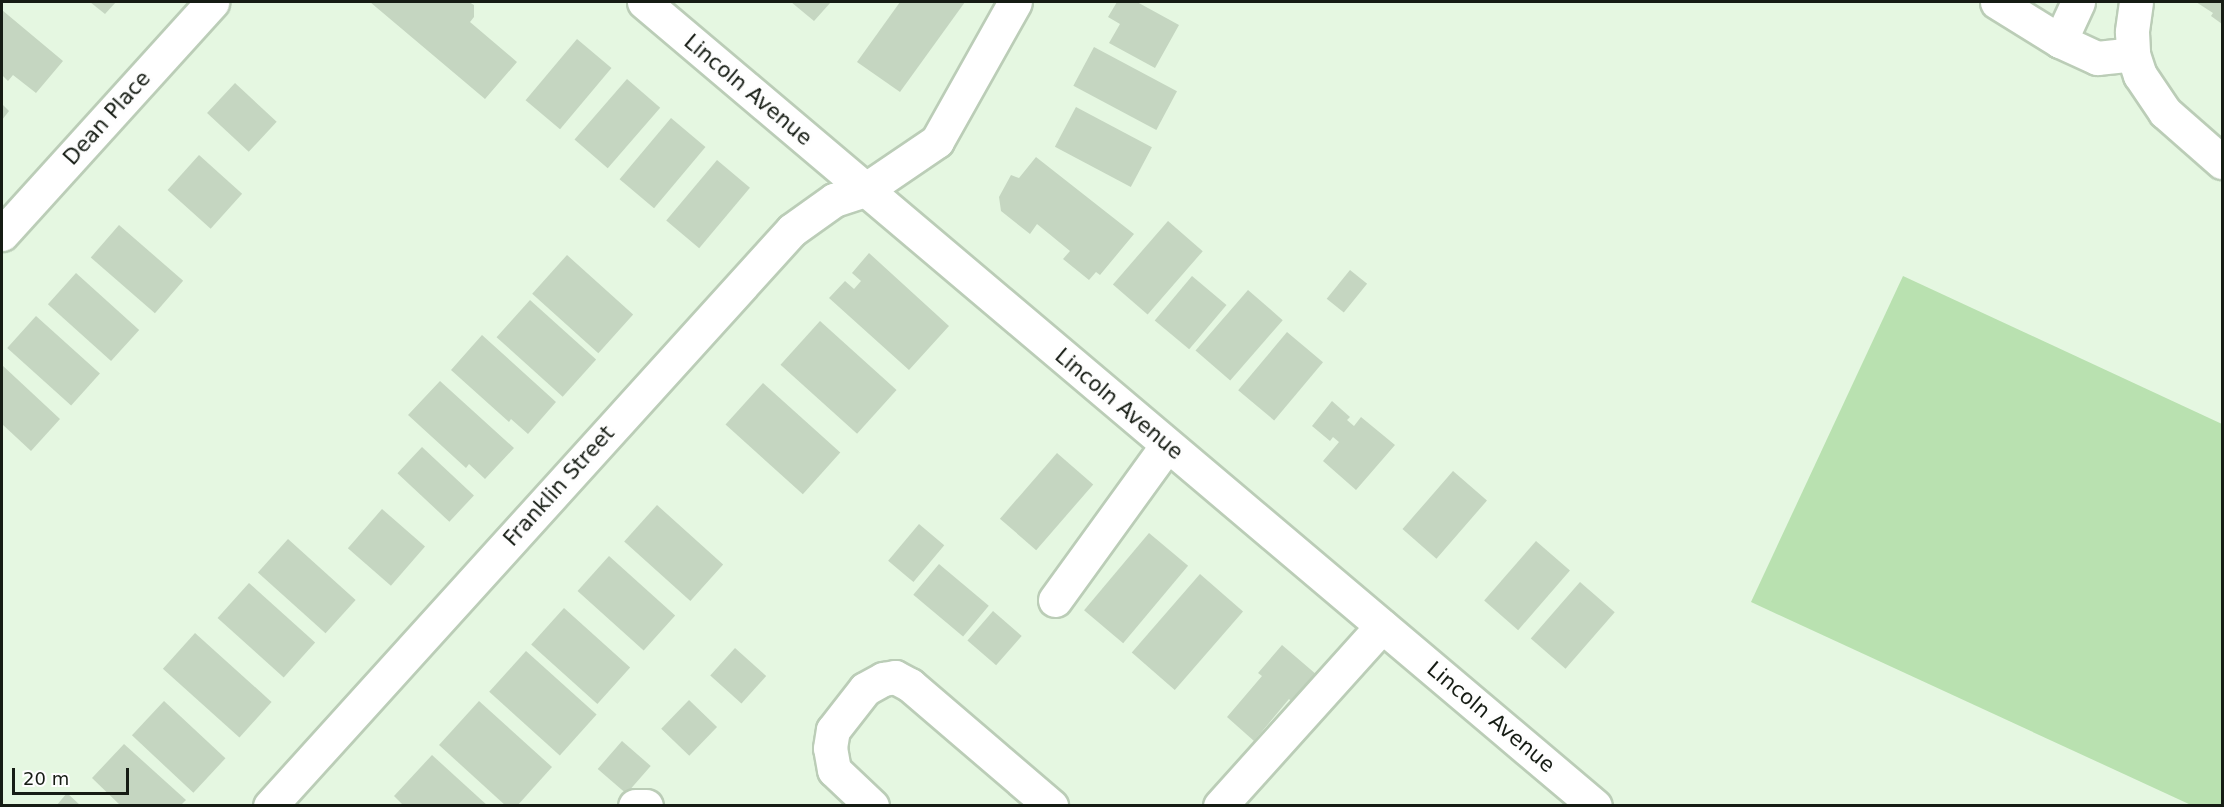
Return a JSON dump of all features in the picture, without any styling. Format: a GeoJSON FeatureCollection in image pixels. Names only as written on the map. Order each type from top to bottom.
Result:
{"type":"FeatureCollection","features":[{"type":"Feature","properties":{"kind":"street","name":"Dean Place"},"geometry":{"type":"LineString","coordinates":[[2,234],[212,2]]}},
{"type":"Feature","properties":{"kind":"street","name":"Lincoln Avenue"},"geometry":{"type":"LineString","coordinates":[[644,2],[1595,806]]}},
{"type":"Feature","properties":{"kind":"street","name":"Franklin Street"},"geometry":{"type":"LineString","coordinates":[[270,806],[792,230],[834,200],[865,190],[937,141],[1015,2]]}},
{"type":"Feature","properties":{"kind":"street"},"geometry":{"type":"LineString","coordinates":[[1997,2],[2060,41],[2097,57],[2133,54]]}},
{"type":"Feature","properties":{"kind":"street"},"geometry":{"type":"LineString","coordinates":[[2060,41],[2078,2]]}},
{"type":"Feature","properties":{"kind":"street"},"geometry":{"type":"LineString","coordinates":[[2136,2],[2132,32],[2133,54],[2140,75],[2165,112],[2223,162]]}},
{"type":"Feature","properties":{"kind":"street"},"geometry":{"type":"LineString","coordinates":[[1055,600],[1167,445]]}},
{"type":"Feature","properties":{"kind":"street"},"geometry":{"type":"LineString","coordinates":[[1220,806],[1382,626]]}},
{"type":"Feature","properties":{"kind":"street"},"geometry":{"type":"LineString","coordinates":[[872,806],[834,770],[830,748],[832,730],[865,689],[883,680],[896,677],[910,685],[1027,788],[1051,806]]}},
{"type":"Feature","properties":{"kind":"street"},"geometry":{"type":"LineString","coordinates":[[635,806],[646,806]]}},
{"type":"Feature","properties":{"kind":"green space"},"geometry":{"type":"Polygon","coordinates":[[[1903,276],[2222,424],[2222,805],[2191,805],[1751,602],[1903,276]]]}},
{"type":"Feature","properties":{"kind":"building"},"geometry":{"type":"Polygon","coordinates":[[[90,2],[116,2],[105,14],[90,2]]]}},
{"type":"Feature","properties":{"kind":"building"},"geometry":{"type":"Polygon","coordinates":[[[370,2],[469,2],[474,5],[474,17],[470,22],[517,62],[485,99],[370,2]]]}},
{"type":"Feature","properties":{"kind":"building"},"geometry":{"type":"Polygon","coordinates":[[[791,2],[831,2],[814,21],[791,2]]]}},
{"type":"Feature","properties":{"kind":"building"},"geometry":{"type":"Polygon","coordinates":[[[900,2],[965,2],[900,92],[857,62],[900,2]]]}},
{"type":"Feature","properties":{"kind":"building"},"geometry":{"type":"Polygon","coordinates":[[[1117,2],[1137,2],[1179,25],[1155,68],[1109,43],[1120,24],[1108,17],[1117,2]]]}},
{"type":"Feature","properties":{"kind":"building"},"geometry":{"type":"Polygon","coordinates":[[[2196,2],[2222,2],[2222,24],[2211,16],[2213,13],[2196,2]]]}},
{"type":"Feature","properties":{"kind":"building"},"geometry":{"type":"Polygon","coordinates":[[[2,10],[63,61],[36,93],[13,75],[8,81],[2,75],[2,10]]]}},
{"type":"Feature","properties":{"kind":"building"},"geometry":{"type":"Polygon","coordinates":[[[577,39],[611,68],[560,129],[526,100],[577,39]]]}},
{"type":"Feature","properties":{"kind":"building"},"geometry":{"type":"Polygon","coordinates":[[[1094,47],[1177,91],[1156,130],[1073,86],[1094,47]]]}},
{"type":"Feature","properties":{"kind":"building"},"geometry":{"type":"Polygon","coordinates":[[[627,79],[660,108],[608,168],[575,139],[627,79]]]}},
{"type":"Feature","properties":{"kind":"building"},"geometry":{"type":"Polygon","coordinates":[[[235,83],[277,122],[249,152],[207,113],[235,83]]]}},
{"type":"Feature","properties":{"kind":"building"},"geometry":{"type":"Polygon","coordinates":[[[2,104],[9,111],[2,120],[2,104]]]}},
{"type":"Feature","properties":{"kind":"building"},"geometry":{"type":"Polygon","coordinates":[[[1076,107],[1152,147],[1131,187],[1055,147],[1076,107]]]}},
{"type":"Feature","properties":{"kind":"building"},"geometry":{"type":"Polygon","coordinates":[[[671,118],[705,147],[654,208],[620,179],[671,118]]]}},
{"type":"Feature","properties":{"kind":"building"},"geometry":{"type":"Polygon","coordinates":[[[199,155],[242,194],[211,229],[168,190],[199,155]]]}},
{"type":"Feature","properties":{"kind":"building"},"geometry":{"type":"Polygon","coordinates":[[[1036,157],[1134,234],[1100,275],[1096,272],[1089,280],[1063,259],[1070,251],[1037,224],[1030,234],[1001,211],[999,197],[1011,175],[1019,178],[1036,157]]]}},
{"type":"Feature","properties":{"kind":"building"},"geometry":{"type":"Polygon","coordinates":[[[717,160],[750,188],[699,248],[666,221],[717,160]]]}},
{"type":"Feature","properties":{"kind":"building"},"geometry":{"type":"Polygon","coordinates":[[[1168,221],[1203,251],[1148,315],[1113,284],[1168,221]]]}},
{"type":"Feature","properties":{"kind":"building"},"geometry":{"type":"Polygon","coordinates":[[[119,225],[183,281],[155,313],[91,257],[119,225]]]}},
{"type":"Feature","properties":{"kind":"building"},"geometry":{"type":"Polygon","coordinates":[[[869,253],[949,326],[909,370],[829,298],[845,281],[854,289],[861,281],[852,273],[869,253]]]}},
{"type":"Feature","properties":{"kind":"building"},"geometry":{"type":"Polygon","coordinates":[[[567,255],[633,315],[598,353],[532,294],[567,255]]]}},
{"type":"Feature","properties":{"kind":"building"},"geometry":{"type":"Polygon","coordinates":[[[1350,270],[1367,284],[1344,313],[1327,299],[1350,270]]]}},
{"type":"Feature","properties":{"kind":"building"},"geometry":{"type":"Polygon","coordinates":[[[76,273],[139,330],[111,361],[48,304],[76,273]]]}},
{"type":"Feature","properties":{"kind":"building"},"geometry":{"type":"Polygon","coordinates":[[[1192,276],[1226,305],[1189,349],[1155,320],[1192,276]]]}},
{"type":"Feature","properties":{"kind":"building"},"geometry":{"type":"Polygon","coordinates":[[[1248,290],[1283,320],[1230,381],[1196,350],[1248,290]]]}},
{"type":"Feature","properties":{"kind":"building"},"geometry":{"type":"Polygon","coordinates":[[[530,300],[596,360],[563,397],[497,337],[530,300]]]}},
{"type":"Feature","properties":{"kind":"building"},"geometry":{"type":"Polygon","coordinates":[[[36,316],[100,374],[71,406],[7,348],[36,316]]]}},
{"type":"Feature","properties":{"kind":"building"},"geometry":{"type":"Polygon","coordinates":[[[820,321],[897,390],[857,434],[781,365],[820,321]]]}},
{"type":"Feature","properties":{"kind":"building"},"geometry":{"type":"Polygon","coordinates":[[[1287,332],[1323,362],[1274,420],[1238,390],[1287,332]]]}},
{"type":"Feature","properties":{"kind":"building"},"geometry":{"type":"Polygon","coordinates":[[[482,335],[556,402],[528,434],[511,419],[509,422],[451,370],[482,335]]]}},
{"type":"Feature","properties":{"kind":"building"},"geometry":{"type":"Polygon","coordinates":[[[2,365],[60,419],[31,451],[2,424],[2,365]]]}},
{"type":"Feature","properties":{"kind":"building"},"geometry":{"type":"Polygon","coordinates":[[[440,381],[514,448],[485,479],[469,464],[466,468],[408,415],[440,381]]]}},
{"type":"Feature","properties":{"kind":"building"},"geometry":{"type":"Polygon","coordinates":[[[763,383],[840,453],[803,494],[726,425],[763,383]]]}},
{"type":"Feature","properties":{"kind":"building"},"geometry":{"type":"Polygon","coordinates":[[[1332,401],[1350,417],[1347,420],[1354,426],[1361,417],[1395,445],[1356,490],[1323,461],[1339,442],[1333,437],[1330,441],[1312,426],[1332,401]]]}},
{"type":"Feature","properties":{"kind":"building"},"geometry":{"type":"Polygon","coordinates":[[[422,447],[474,495],[449,522],[397,473],[422,447]]]}},
{"type":"Feature","properties":{"kind":"building"},"geometry":{"type":"Polygon","coordinates":[[[1057,453],[1093,484],[1036,550],[1000,519],[1057,453]]]}},
{"type":"Feature","properties":{"kind":"building"},"geometry":{"type":"Polygon","coordinates":[[[1453,471],[1487,501],[1436,559],[1402,529],[1453,471]]]}},
{"type":"Feature","properties":{"kind":"building"},"geometry":{"type":"Polygon","coordinates":[[[657,505],[723,565],[690,601],[624,541],[657,505]]]}},
{"type":"Feature","properties":{"kind":"building"},"geometry":{"type":"Polygon","coordinates":[[[382,509],[425,546],[391,586],[348,548],[382,509]]]}},
{"type":"Feature","properties":{"kind":"building"},"geometry":{"type":"Polygon","coordinates":[[[919,524],[944,545],[913,582],[888,561],[919,524]]]}},
{"type":"Feature","properties":{"kind":"building"},"geometry":{"type":"Polygon","coordinates":[[[1149,533],[1188,566],[1123,643],[1084,610],[1149,533]]]}},
{"type":"Feature","properties":{"kind":"building"},"geometry":{"type":"Polygon","coordinates":[[[288,539],[356,600],[326,633],[258,572],[288,539]]]}},
{"type":"Feature","properties":{"kind":"building"},"geometry":{"type":"Polygon","coordinates":[[[1536,541],[1570,571],[1518,630],[1484,601],[1536,541]]]}},
{"type":"Feature","properties":{"kind":"building"},"geometry":{"type":"Polygon","coordinates":[[[609,556],[675,616],[644,650],[578,591],[609,556]]]}},
{"type":"Feature","properties":{"kind":"building"},"geometry":{"type":"Polygon","coordinates":[[[939,564],[989,606],[963,636],[913,595],[939,564]]]}},
{"type":"Feature","properties":{"kind":"building"},"geometry":{"type":"Polygon","coordinates":[[[1200,574],[1243,611],[1175,690],[1132,652],[1200,574]]]}},
{"type":"Feature","properties":{"kind":"building"},"geometry":{"type":"Polygon","coordinates":[[[1580,582],[1615,612],[1566,669],[1531,639],[1580,582]]]}},
{"type":"Feature","properties":{"kind":"building"},"geometry":{"type":"Polygon","coordinates":[[[249,583],[315,643],[284,677],[218,618],[249,583]]]}},
{"type":"Feature","properties":{"kind":"building"},"geometry":{"type":"Polygon","coordinates":[[[564,608],[630,668],[597,704],[531,644],[564,608]]]}},
{"type":"Feature","properties":{"kind":"building"},"geometry":{"type":"Polygon","coordinates":[[[993,611],[1022,636],[996,665],[967,640],[993,611]]]}},
{"type":"Feature","properties":{"kind":"building"},"geometry":{"type":"Polygon","coordinates":[[[195,633],[272,702],[239,738],[163,669],[195,633]]]}},
{"type":"Feature","properties":{"kind":"building"},"geometry":{"type":"Polygon","coordinates":[[[1282,645],[1317,675],[1293,703],[1289,699],[1254,741],[1227,717],[1262,676],[1258,673],[1282,645]]]}},
{"type":"Feature","properties":{"kind":"building"},"geometry":{"type":"Polygon","coordinates":[[[735,648],[766,676],[741,704],[710,675],[735,648]]]}},
{"type":"Feature","properties":{"kind":"building"},"geometry":{"type":"Polygon","coordinates":[[[526,651],[597,715],[560,755],[489,692],[526,651]]]}},
{"type":"Feature","properties":{"kind":"building"},"geometry":{"type":"Polygon","coordinates":[[[689,700],[717,727],[689,756],[661,729],[689,700]]]}},
{"type":"Feature","properties":{"kind":"building"},"geometry":{"type":"Polygon","coordinates":[[[164,701],[225,758],[193,793],[132,735],[164,701]]]}},
{"type":"Feature","properties":{"kind":"building"},"geometry":{"type":"Polygon","coordinates":[[[479,701],[552,767],[517,806],[506,806],[439,745],[479,701]]]}},
{"type":"Feature","properties":{"kind":"building"},"geometry":{"type":"Polygon","coordinates":[[[622,741],[651,766],[626,794],[598,769],[622,741]]]}},
{"type":"Feature","properties":{"kind":"building"},"geometry":{"type":"Polygon","coordinates":[[[124,744],[186,800],[180,806],[121,806],[92,778],[124,744]]]}},
{"type":"Feature","properties":{"kind":"building"},"geometry":{"type":"Polygon","coordinates":[[[432,755],[488,806],[404,806],[394,796],[432,755]]]}},
{"type":"Feature","properties":{"kind":"building"},"geometry":{"type":"Polygon","coordinates":[[[67,793],[81,806],[56,806],[67,793]]]}}]}
